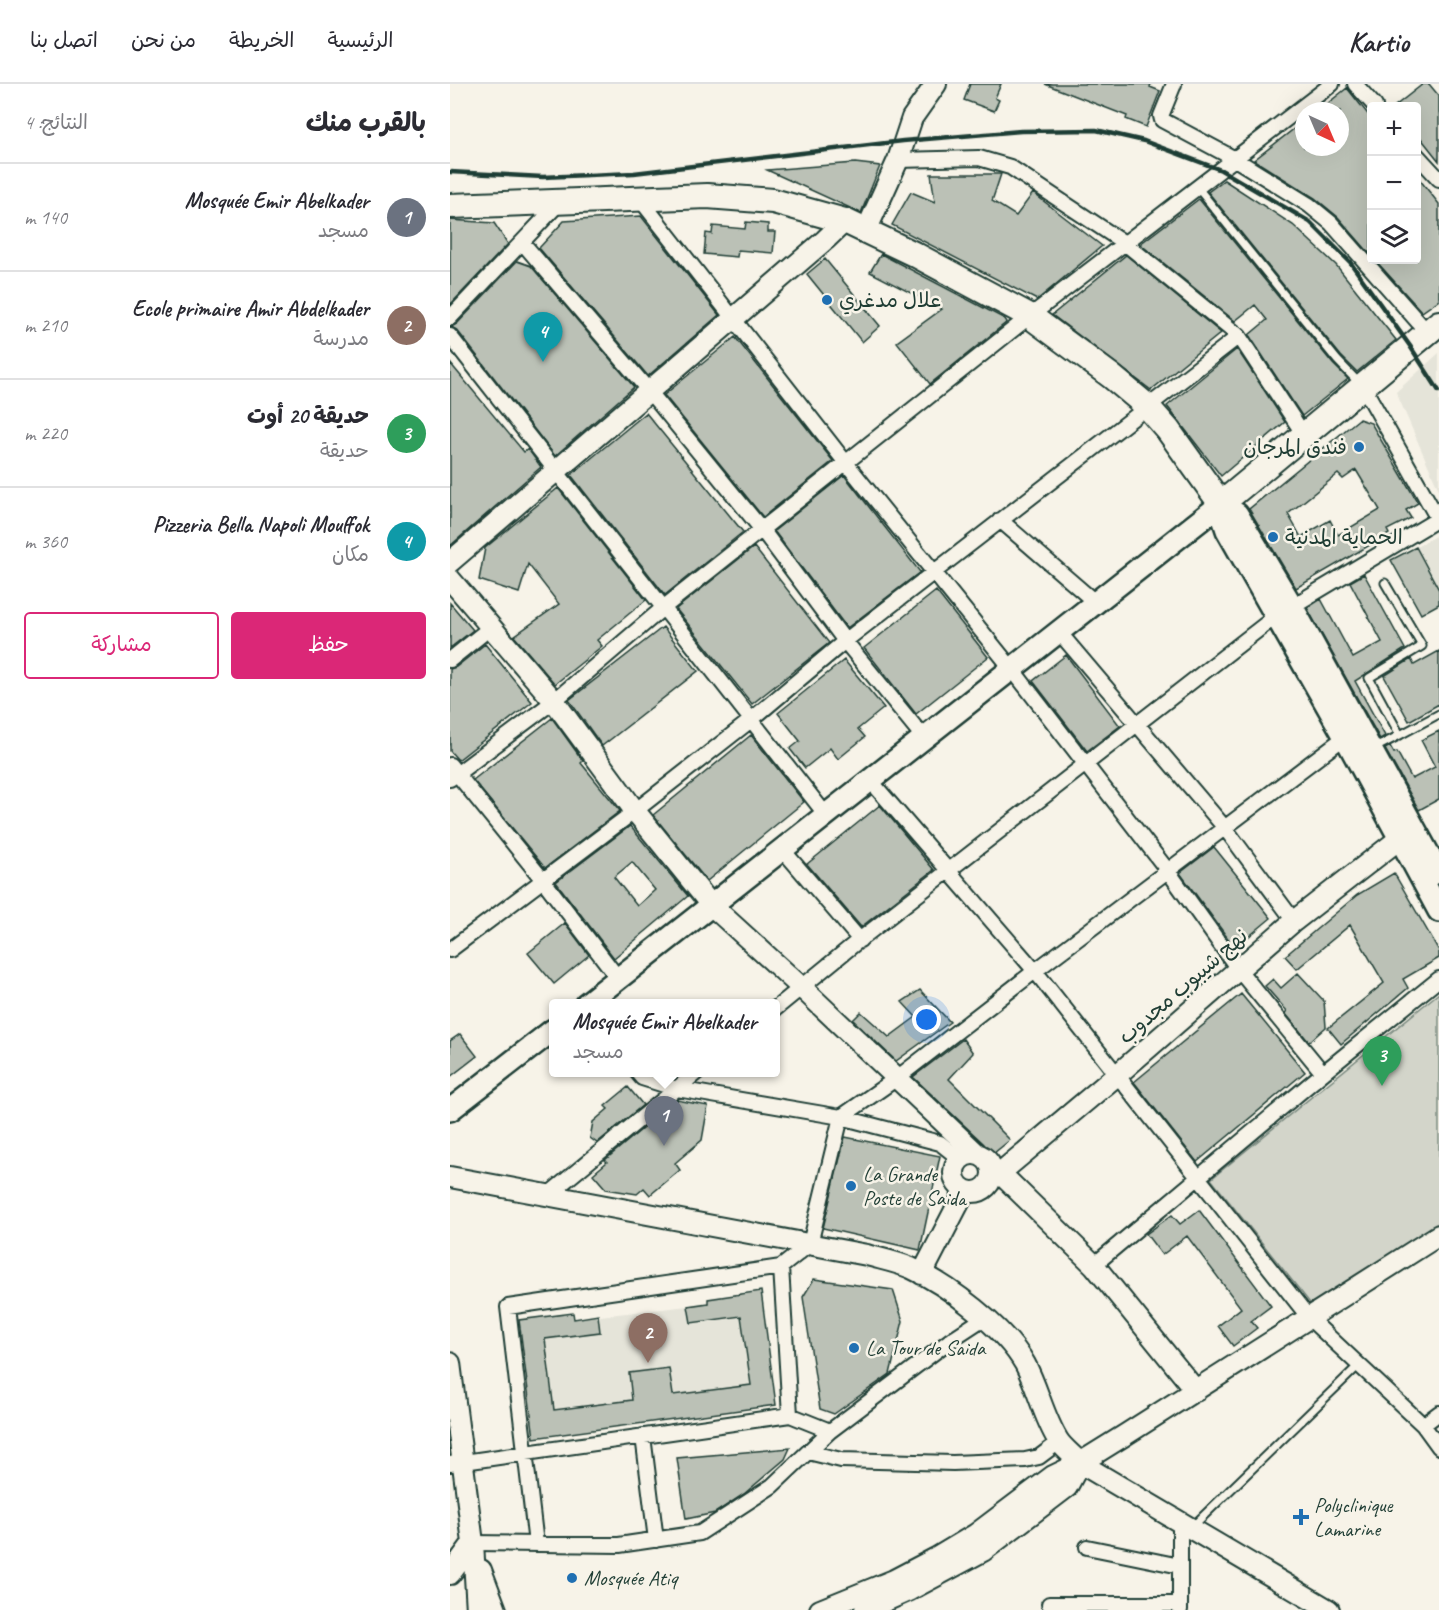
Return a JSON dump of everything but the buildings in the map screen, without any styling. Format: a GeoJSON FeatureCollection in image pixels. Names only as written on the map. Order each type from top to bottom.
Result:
{"type":"FeatureCollection","features":[{"type":"Feature","properties":{"kind":"highway"},"geometry":{"type":"LineString","coordinates":[[450,192],[560,201]]}},
{"type":"Feature","properties":{"kind":"highway"},"geometry":{"type":"LineString","coordinates":[[450,206],[707,196],[773,201],[855,226],[1030,316],[1111,376],[1147,406],[1168,430],[1221,504],[1433,328]]}},
{"type":"Feature","properties":{"kind":"main road"},"geometry":{"type":"LineString","coordinates":[[1221,504],[1222,518],[1227,530],[1284,611],[1407,832],[1439,873]]}},
{"type":"Feature","properties":{"kind":"main road"},"geometry":{"type":"LineString","coordinates":[[592,999],[1221,504]]}},
{"type":"Feature","properties":{"kind":"main road"},"geometry":{"type":"LineString","coordinates":[[1353,734],[1371,750],[1439,911]]}},
{"type":"Feature","properties":{"kind":"main road"},"geometry":{"type":"LineString","coordinates":[[450,1110],[549,1033]]}},
{"type":"Feature","properties":{"kind":"street"},"geometry":{"type":"LineString","coordinates":[[450,561],[825,240],[855,226],[898,160],[912,118],[936,84]]}},
{"type":"Feature","properties":{"kind":"street"},"geometry":{"type":"LineString","coordinates":[[1174,84],[1161,117],[1162,120],[1235,159],[1309,205],[1331,223],[1433,328]]}},
{"type":"Feature","properties":{"kind":"street"},"geometry":{"type":"LineString","coordinates":[[618,978],[543,880],[452,772],[554,701],[663,608],[763,531],[1030,316],[1332,84]]}},
{"type":"Feature","properties":{"kind":"street"},"geometry":{"type":"LineString","coordinates":[[1355,84],[1371,102]]}},
{"type":"Feature","properties":{"kind":"street"},"geometry":{"type":"LineString","coordinates":[[1418,156],[1439,179]]}},
{"type":"Feature","properties":{"kind":"street"},"geometry":{"type":"LineString","coordinates":[[898,160],[979,158],[1010,167],[1126,244],[1239,336],[1304,435]]}},
{"type":"Feature","properties":{"kind":"street"},"geometry":{"type":"LineString","coordinates":[[640,199],[846,463],[1012,669],[1168,871],[1238,969],[1323,1073]]}},
{"type":"Feature","properties":{"kind":"street"},"geometry":{"type":"LineString","coordinates":[[450,318],[560,201]]}},
{"type":"Feature","properties":{"kind":"street"},"geometry":{"type":"LineString","coordinates":[[522,242],[649,391],[763,531],[845,641],[924,738]]}},
{"type":"Feature","properties":{"kind":"street"},"geometry":{"type":"LineString","coordinates":[[450,336],[826,814]]}},
{"type":"Feature","properties":{"kind":"street"},"geometry":{"type":"LineString","coordinates":[[450,950],[635,811],[751,720],[845,641],[1239,336]]}},
{"type":"Feature","properties":{"kind":"street"},"geometry":{"type":"LineString","coordinates":[[780,1005],[1284,611],[1438,519],[1363,386]]}},
{"type":"Feature","properties":{"kind":"street"},"geometry":{"type":"LineString","coordinates":[[1000,520],[1096,603]]}},
{"type":"Feature","properties":{"kind":"street"},"geometry":{"type":"LineString","coordinates":[[450,579],[554,701],[635,811],[711,905],[897,1078],[945,1135],[984,1166],[1094,1265],[1196,1391]]}},
{"type":"Feature","properties":{"kind":"street"},"geometry":{"type":"LineString","coordinates":[[450,660],[491,627]]}},
{"type":"Feature","properties":{"kind":"street"},"geometry":{"type":"LineString","coordinates":[[1059,632],[1225,828],[1294,921]]}},
{"type":"Feature","properties":{"kind":"street"},"geometry":{"type":"LineString","coordinates":[[536,1544],[508,1307],[781,1267],[810,1244],[841,1117],[897,1078],[1035,971],[1353,734]]}},
{"type":"Feature","properties":{"kind":"street"},"geometry":{"type":"LineString","coordinates":[[870,780],[1035,971],[1310,1319],[1423,1425],[1439,1447]]}},
{"type":"Feature","properties":{"kind":"street","name":"نهج شيبوب مجدوب"},"geometry":{"type":"LineString","coordinates":[[984,1166],[1117,1075],[1294,921],[1407,832]]}},
{"type":"Feature","properties":{"kind":"street"},"geometry":{"type":"LineString","coordinates":[[782,849],[860,940]]}},
{"type":"Feature","properties":{"kind":"street"},"geometry":{"type":"LineString","coordinates":[[1094,1265],[1439,979]]}},
{"type":"Feature","properties":{"kind":"street"},"geometry":{"type":"LineString","coordinates":[[641,1077],[677,1089],[945,1135]]}},
{"type":"Feature","properties":{"kind":"street"},"geometry":{"type":"LineString","coordinates":[[548,1195],[691,1077]]}},
{"type":"Feature","properties":{"kind":"street"},"geometry":{"type":"LineString","coordinates":[[956,1163],[984,1166],[986,1187],[975,1192],[965,1191],[958,1185],[953,1173],[956,1163]]}},
{"type":"Feature","properties":{"kind":"street"},"geometry":{"type":"LineString","coordinates":[[450,1177],[867,1255],[909,1267],[966,1303],[1004,1335],[1026,1366],[1049,1424],[1059,1442],[1080,1463],[1329,1610]]}},
{"type":"Feature","properties":{"kind":"street"},"geometry":{"type":"LineString","coordinates":[[922,1274],[965,1191]]}},
{"type":"Feature","properties":{"kind":"street"},"geometry":{"type":"LineString","coordinates":[[820,1610],[894,1580],[976,1534],[1053,1476],[1080,1463],[1196,1391],[1439,1235]]}},
{"type":"Feature","properties":{"kind":"street"},"geometry":{"type":"LineString","coordinates":[[781,1267],[790,1415]]}},
{"type":"Feature","properties":{"kind":"street"},"geometry":{"type":"LineString","coordinates":[[450,1574],[473,1546],[619,1545],[700,1533],[772,1486],[830,1431],[952,1338],[984,1318]]}},
{"type":"Feature","properties":{"kind":"street"},"geometry":{"type":"LineString","coordinates":[[450,1363],[456,1463],[473,1546],[477,1610]]}},
{"type":"Feature","properties":{"kind":"street"},"geometry":{"type":"LineString","coordinates":[[1423,1425],[1439,1413]]}},
{"type":"Feature","properties":{"kind":"street"},"geometry":{"type":"LineString","coordinates":[[456,1463],[790,1415],[830,1431]]}},
{"type":"Feature","properties":{"kind":"street"},"geometry":{"type":"LineString","coordinates":[[643,1437],[656,1540]]}},
{"type":"Feature","properties":{"kind":"street"},"geometry":{"type":"LineString","coordinates":[[808,1452],[841,1460],[953,1463],[1025,1460],[1040,1457],[1059,1442]]}},
{"type":"Feature","properties":{"kind":"street"},"geometry":{"type":"LineString","coordinates":[[865,1610],[910,1590],[982,1551],[1067,1487],[1080,1463]]}},
{"type":"Feature","properties":{"kind":"street"},"geometry":{"type":"LineString","coordinates":[[1049,1604],[1180,1607],[1180,1566],[1186,1525]]}},
{"type":"Feature","properties":{"kind":"street"},"geometry":{"type":"LineString","coordinates":[[473,1546],[496,1610]]}},
{"type":"Feature","properties":{"kind":"street"},"geometry":{"type":"LineString","coordinates":[[1087,1547],[1180,1566]]}},
{"type":"Feature","properties":{"kind":"lane"},"geometry":{"type":"LineString","coordinates":[[1197,187],[1337,360],[1363,386]]}},
{"type":"Feature","properties":{"kind":"lane"},"geometry":{"type":"LineString","coordinates":[[1385,583],[1422,646],[1369,678],[1400,735]]}},
{"type":"Feature","properties":{"kind":"lane"},"geometry":{"type":"LineString","coordinates":[[1371,750],[1439,714]]}},
{"type":"Feature","properties":{"kind":"lane"},"geometry":{"type":"LineString","coordinates":[[1186,1525],[1359,1365]]}},
{"type":"Feature","properties":{"kind":"shaded area"},"geometry":{"type":"Polygon","coordinates":[[[1439,353],[1439,490],[1396,392],[1439,353]]]}},
{"type":"Feature","properties":{"kind":"shaded area"},"geometry":{"type":"Polygon","coordinates":[[[1439,534],[1439,590],[1416,547],[1439,534]]]}},
{"type":"Feature","properties":{"kind":"shaded area"},"geometry":{"type":"Polygon","coordinates":[[[1439,993],[1439,1226],[1314,1308],[1211,1179],[1439,993]]]}},
{"type":"Feature","properties":{"kind":"shaded area"},"geometry":{"type":"Polygon","coordinates":[[[761,1291],[776,1405],[534,1438],[519,1320],[573,1313],[574,1319],[688,1306],[708,1303],[708,1299],[761,1291]]]}},
{"type":"Feature","properties":{"kind":"railway"},"geometry":{"type":"LineString","coordinates":[[450,172],[543,177],[634,173],[903,141],[1021,131],[1096,130],[1144,141],[1221,170],[1310,222],[1350,262],[1439,391]]}},
{"type":"Feature","properties":{"kind":"place","name":"علال مدغري"},"geometry":{"type":"Point","coordinates":[827,300]}},
{"type":"Feature","properties":{"kind":"place","name":"Pizzeria Bella Napoli Mouffok"},"geometry":{"type":"Point","coordinates":[543,362]}},
{"type":"Feature","properties":{"kind":"place","name":"فندق المرجان"},"geometry":{"type":"Point","coordinates":[1359,447]}},
{"type":"Feature","properties":{"kind":"place","name":"الحماية المدنية"},"geometry":{"type":"Point","coordinates":[1273,537]}},
{"type":"Feature","properties":{"kind":"place","name":"حديقة 20 أوت"},"geometry":{"type":"Point","coordinates":[1382,1086]}},
{"type":"Feature","properties":{"kind":"place","name":"Mosquée Emir Abelkader"},"geometry":{"type":"Point","coordinates":[664,1146]}},
{"type":"Feature","properties":{"kind":"place","name":"La Grande Poste de Saida"},"geometry":{"type":"Point","coordinates":[851,1186]}},
{"type":"Feature","properties":{"kind":"place","name":"La Tour de Saida"},"geometry":{"type":"Point","coordinates":[854,1348]}},
{"type":"Feature","properties":{"kind":"place","name":"Ecole primaire Amir Abdelkader"},"geometry":{"type":"Point","coordinates":[648,1363]}},
{"type":"Feature","properties":{"kind":"place","name":"Polyclinique Lamarine"},"geometry":{"type":"Point","coordinates":[1301,1517]}},
{"type":"Feature","properties":{"kind":"place","name":"Mosquée Atiq"},"geometry":{"type":"Point","coordinates":[572,1578]}}]}
